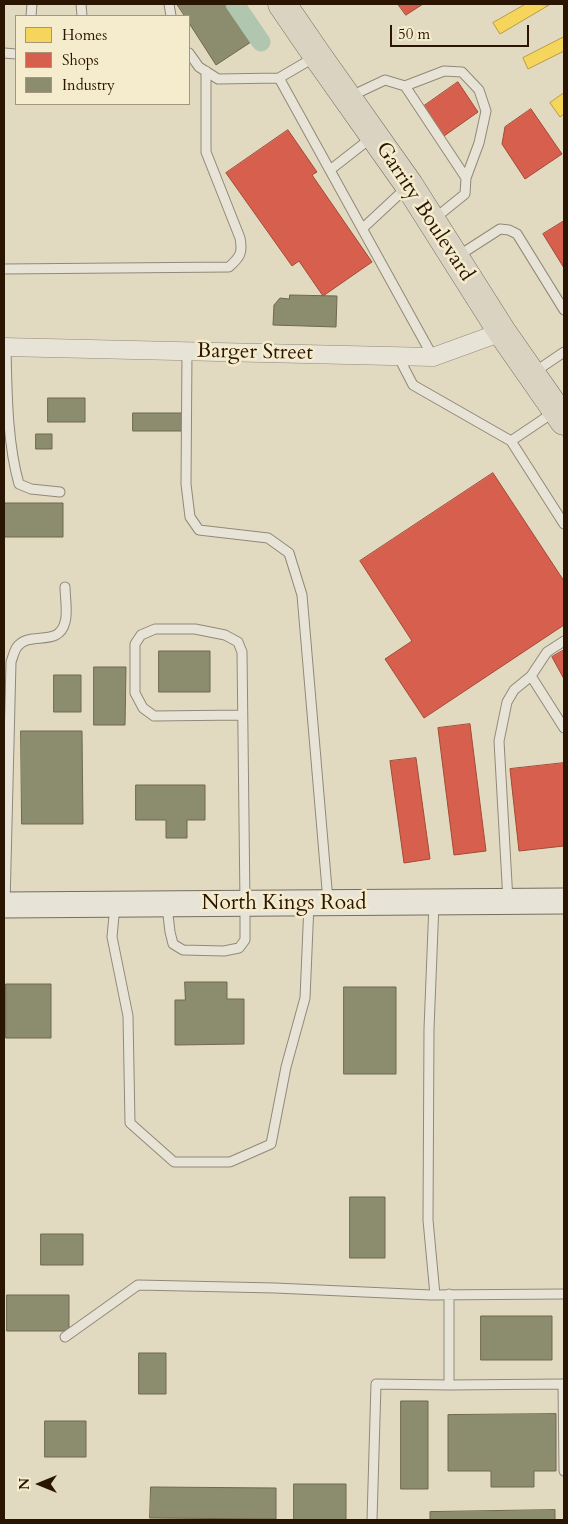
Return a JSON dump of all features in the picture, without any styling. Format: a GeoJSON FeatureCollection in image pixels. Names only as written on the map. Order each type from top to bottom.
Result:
{"type":"FeatureCollection","features":[{"type":"Feature","properties":{"kind":"main road","name":"Garrity Boulevard"},"geometry":{"type":"LineString","coordinates":[[282,4],[409,185],[502,332],[560,415]]}},
{"type":"Feature","properties":{"kind":"street","name":"Barger Street"},"geometry":{"type":"LineString","coordinates":[[5,347],[433,357],[502,332]]}},
{"type":"Feature","properties":{"kind":"street","name":"North Kings Road"},"geometry":{"type":"LineString","coordinates":[[4,905],[564,901]]}},
{"type":"Feature","properties":{"kind":"lane"},"geometry":{"type":"LineString","coordinates":[[190,55],[199,67],[218,79],[279,78],[317,55]]}},
{"type":"Feature","properties":{"kind":"lane"},"geometry":{"type":"LineString","coordinates":[[4,269],[229,267],[238,259],[242,249],[240,238],[206,152],[206,71]]}},
{"type":"Feature","properties":{"kind":"lane"},"geometry":{"type":"LineString","coordinates":[[348,98],[385,80],[405,86],[444,71],[462,72],[479,90],[486,111],[479,143],[466,178],[465,194],[432,221]]}},
{"type":"Feature","properties":{"kind":"lane"},"geometry":{"type":"LineString","coordinates":[[279,78],[433,357]]}},
{"type":"Feature","properties":{"kind":"lane"},"geometry":{"type":"LineString","coordinates":[[405,86],[466,178]]}},
{"type":"Feature","properties":{"kind":"lane"},"geometry":{"type":"LineString","coordinates":[[330,170],[374,136]]}},
{"type":"Feature","properties":{"kind":"lane"},"geometry":{"type":"LineString","coordinates":[[363,228],[409,185]]}},
{"type":"Feature","properties":{"kind":"lane"},"geometry":{"type":"LineString","coordinates":[[455,258],[500,229],[509,230],[517,234],[564,310]]}},
{"type":"Feature","properties":{"kind":"lane"},"geometry":{"type":"LineString","coordinates":[[5,347],[13,457],[19,484],[31,489],[60,492]]}},
{"type":"Feature","properties":{"kind":"lane"},"geometry":{"type":"LineString","coordinates":[[115,904],[112,937],[128,1016],[130,1123],[174,1162],[230,1162],[271,1144],[286,1067],[306,998],[319,904],[302,595],[289,554],[268,538],[199,530],[190,517],[186,484],[186,351]]}},
{"type":"Feature","properties":{"kind":"lane"},"geometry":{"type":"LineString","coordinates":[[531,375],[564,352]]}},
{"type":"Feature","properties":{"kind":"lane"},"geometry":{"type":"LineString","coordinates":[[398,356],[413,385],[511,441],[564,524]]}},
{"type":"Feature","properties":{"kind":"lane"},"geometry":{"type":"LineString","coordinates":[[511,441],[560,415]]}},
{"type":"Feature","properties":{"kind":"lane"},"geometry":{"type":"LineString","coordinates":[[4,905],[11,662],[18,646],[30,639],[51,638],[60,632],[66,622],[64,586]]}},
{"type":"Feature","properties":{"kind":"lane"},"geometry":{"type":"LineString","coordinates":[[167,904],[173,944],[183,950],[224,951],[239,948],[245,940],[242,652],[238,642],[225,635],[195,629],[155,629],[141,635],[135,644],[135,693],[143,708],[154,716],[242,715]]}},
{"type":"Feature","properties":{"kind":"lane"},"geometry":{"type":"LineString","coordinates":[[508,902],[499,741],[507,702],[514,690],[531,676],[547,652],[564,641]]}},
{"type":"Feature","properties":{"kind":"lane"},"geometry":{"type":"LineString","coordinates":[[531,676],[564,728]]}},
{"type":"Feature","properties":{"kind":"lane"},"geometry":{"type":"LineString","coordinates":[[434,903],[429,1029],[428,1220],[435,1295]]}},
{"type":"Feature","properties":{"kind":"lane"},"geometry":{"type":"LineString","coordinates":[[65,1337],[138,1286],[275,1288],[435,1295],[564,1294]]}},
{"type":"Feature","properties":{"kind":"lane"},"geometry":{"type":"LineString","coordinates":[[449,1294],[449,1385]]}},
{"type":"Feature","properties":{"kind":"lane"},"geometry":{"type":"LineString","coordinates":[[372,1520],[376,1384],[563,1384],[564,1471]]}},
{"type":"Feature","properties":{"kind":"building: Homes"},"geometry":{"type":"Polygon","coordinates":[[[526,4],[549,5],[500,34],[493,23],[526,4]]]}},
{"type":"Feature","properties":{"kind":"building: Homes"},"geometry":{"type":"Polygon","coordinates":[[[564,37],[564,51],[528,69],[523,58],[564,37]]]}},
{"type":"Feature","properties":{"kind":"building: Homes"},"geometry":{"type":"Polygon","coordinates":[[[564,93],[564,114],[560,117],[550,103],[564,93]]]}},
{"type":"Feature","properties":{"kind":"building: Shops"},"geometry":{"type":"Polygon","coordinates":[[[398,4],[423,4],[406,15],[398,4]]]}},
{"type":"Feature","properties":{"kind":"building: Shops"},"geometry":{"type":"Polygon","coordinates":[[[458,82],[478,112],[444,136],[424,106],[458,82]]]}},
{"type":"Feature","properties":{"kind":"building: Shops"},"geometry":{"type":"Polygon","coordinates":[[[531,109],[562,154],[525,179],[502,144],[505,127],[531,109]]]}},
{"type":"Feature","properties":{"kind":"building: Shops"},"geometry":{"type":"Polygon","coordinates":[[[288,130],[317,172],[312,175],[372,262],[323,296],[299,261],[292,266],[226,173],[288,130]]]}},
{"type":"Feature","properties":{"kind":"building: Shops"},"geometry":{"type":"Polygon","coordinates":[[[564,221],[564,268],[543,234],[564,221]]]}},
{"type":"Feature","properties":{"kind":"building: Shops"},"geometry":{"type":"Polygon","coordinates":[[[493,473],[564,581],[564,625],[424,718],[385,659],[412,641],[360,561],[493,473]]]}},
{"type":"Feature","properties":{"kind":"building: Shops"},"geometry":{"type":"Polygon","coordinates":[[[564,650],[564,679],[552,657],[564,650]]]}},
{"type":"Feature","properties":{"kind":"building: Shops"},"geometry":{"type":"Polygon","coordinates":[[[470,724],[486,851],[454,855],[438,728],[470,724]]]}},
{"type":"Feature","properties":{"kind":"building: Shops"},"geometry":{"type":"Polygon","coordinates":[[[416,758],[430,859],[404,863],[390,761],[416,758]]]}},
{"type":"Feature","properties":{"kind":"building: Shops"},"geometry":{"type":"Polygon","coordinates":[[[564,763],[564,846],[519,851],[510,769],[564,763]]]}},
{"type":"Feature","properties":{"kind":"building: Industry"},"geometry":{"type":"Polygon","coordinates":[[[177,4],[227,4],[251,42],[216,65],[190,25],[190,15],[184,15],[177,4]]]}},
{"type":"Feature","properties":{"kind":"building: Industry"},"geometry":{"type":"Polygon","coordinates":[[[290,295],[337,296],[336,327],[273,325],[274,305],[280,298],[289,299],[290,295]]]}},
{"type":"Feature","properties":{"kind":"building: Industry"},"geometry":{"type":"Polygon","coordinates":[[[48,398],[85,398],[85,422],[48,422],[48,398]]]}},
{"type":"Feature","properties":{"kind":"building: Industry"},"geometry":{"type":"Polygon","coordinates":[[[133,413],[183,413],[183,431],[133,431],[133,413]]]}},
{"type":"Feature","properties":{"kind":"building: Industry"},"geometry":{"type":"Polygon","coordinates":[[[36,434],[52,434],[52,449],[36,449],[36,434]]]}},
{"type":"Feature","properties":{"kind":"building: Industry"},"geometry":{"type":"Polygon","coordinates":[[[4,503],[63,503],[63,537],[4,537],[4,503]]]}},
{"type":"Feature","properties":{"kind":"building: Industry"},"geometry":{"type":"Polygon","coordinates":[[[159,651],[210,651],[210,692],[159,692],[159,651]]]}},
{"type":"Feature","properties":{"kind":"building: Industry"},"geometry":{"type":"Polygon","coordinates":[[[94,667],[126,667],[125,725],[94,725],[94,667]]]}},
{"type":"Feature","properties":{"kind":"building: Industry"},"geometry":{"type":"Polygon","coordinates":[[[54,675],[81,675],[81,712],[54,712],[54,675]]]}},
{"type":"Feature","properties":{"kind":"building: Industry"},"geometry":{"type":"Polygon","coordinates":[[[21,731],[82,731],[83,824],[22,824],[21,731]]]}},
{"type":"Feature","properties":{"kind":"building: Industry"},"geometry":{"type":"Polygon","coordinates":[[[136,785],[205,785],[205,820],[187,820],[187,838],[166,838],[166,820],[136,820],[136,785]]]}},
{"type":"Feature","properties":{"kind":"building: Industry"},"geometry":{"type":"Polygon","coordinates":[[[185,982],[227,982],[227,999],[244,999],[244,1044],[175,1045],[175,1000],[185,1000],[185,982]]]}},
{"type":"Feature","properties":{"kind":"building: Industry"},"geometry":{"type":"Polygon","coordinates":[[[6,984],[51,984],[51,1038],[6,1038],[6,984]]]}},
{"type":"Feature","properties":{"kind":"building: Industry"},"geometry":{"type":"Polygon","coordinates":[[[344,987],[396,987],[396,1074],[344,1074],[344,987]]]}},
{"type":"Feature","properties":{"kind":"building: Industry"},"geometry":{"type":"Polygon","coordinates":[[[350,1197],[385,1197],[385,1258],[350,1258],[350,1197]]]}},
{"type":"Feature","properties":{"kind":"building: Industry"},"geometry":{"type":"Polygon","coordinates":[[[41,1234],[83,1234],[83,1265],[41,1265],[41,1234]]]}},
{"type":"Feature","properties":{"kind":"building: Industry"},"geometry":{"type":"Polygon","coordinates":[[[7,1295],[69,1295],[69,1331],[7,1331],[7,1295]]]}},
{"type":"Feature","properties":{"kind":"building: Industry"},"geometry":{"type":"Polygon","coordinates":[[[481,1316],[552,1316],[552,1360],[481,1360],[481,1316]]]}},
{"type":"Feature","properties":{"kind":"building: Industry"},"geometry":{"type":"Polygon","coordinates":[[[139,1353],[166,1353],[166,1394],[139,1394],[139,1353]]]}},
{"type":"Feature","properties":{"kind":"building: Industry"},"geometry":{"type":"Polygon","coordinates":[[[401,1401],[428,1401],[428,1489],[401,1489],[401,1401]]]}},
{"type":"Feature","properties":{"kind":"building: Industry"},"geometry":{"type":"Polygon","coordinates":[[[556,1414],[556,1471],[534,1471],[534,1487],[491,1487],[491,1471],[448,1471],[448,1415],[556,1414]]]}},
{"type":"Feature","properties":{"kind":"building: Industry"},"geometry":{"type":"Polygon","coordinates":[[[45,1421],[86,1421],[86,1457],[45,1457],[45,1421]]]}},
{"type":"Feature","properties":{"kind":"building: Industry"},"geometry":{"type":"Polygon","coordinates":[[[294,1484],[346,1484],[346,1520],[294,1520],[294,1484]]]}},
{"type":"Feature","properties":{"kind":"building: Industry"},"geometry":{"type":"Polygon","coordinates":[[[151,1487],[276,1488],[276,1519],[150,1518],[151,1487]]]}},
{"type":"Feature","properties":{"kind":"building: Industry"},"geometry":{"type":"Polygon","coordinates":[[[555,1510],[555,1520],[430,1520],[430,1512],[555,1510]]]}},
{"type":"Feature","properties":{"kind":"waterway"},"geometry":{"type":"LineString","coordinates":[[235,4],[261,42]]}}]}
